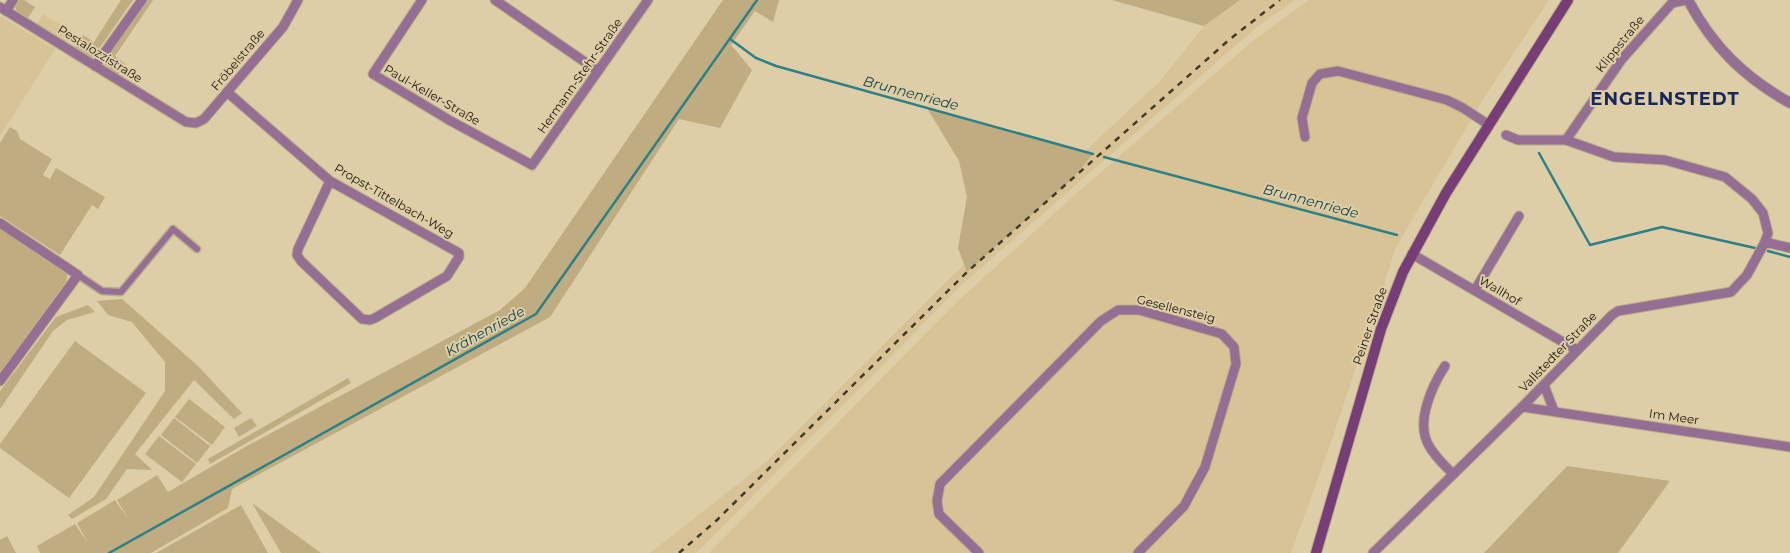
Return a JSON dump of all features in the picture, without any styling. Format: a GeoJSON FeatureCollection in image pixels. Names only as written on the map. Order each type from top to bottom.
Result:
{"type":"FeatureCollection","features":[{"type":"Feature","properties":{"kind":"main road","name":"Peiner Straße"},"geometry":{"type":"LineString","coordinates":[[1316,553],[1381,329],[1412,254],[1446,193],[1568,0]]}},
{"type":"Feature","properties":{"kind":"street"},"geometry":{"type":"LineString","coordinates":[[3,9],[13,0]]}},
{"type":"Feature","properties":{"kind":"street"},"geometry":{"type":"LineString","coordinates":[[95,66],[142,0]]}},
{"type":"Feature","properties":{"kind":"street","name":"Fröbelstraße"},"geometry":{"type":"LineString","coordinates":[[186,122],[196,123],[204,119],[283,27],[298,0]]}},
{"type":"Feature","properties":{"kind":"street","name":"Paul-Keller-Straße"},"geometry":{"type":"LineString","coordinates":[[422,0],[373,74],[441,116],[532,165]]}},
{"type":"Feature","properties":{"kind":"street"},"geometry":{"type":"LineString","coordinates":[[495,0],[598,71]]}},
{"type":"Feature","properties":{"kind":"street","name":"Hermann-Stehr-Straße"},"geometry":{"type":"LineString","coordinates":[[532,165],[648,0]]}},
{"type":"Feature","properties":{"kind":"street"},"geometry":{"type":"LineString","coordinates":[[1688,0],[1700,22],[1739,70],[1790,103]]}},
{"type":"Feature","properties":{"kind":"street","name":"Klippstraße"},"geometry":{"type":"LineString","coordinates":[[1566,140],[1622,59],[1672,3],[1688,0]]}},
{"type":"Feature","properties":{"kind":"street","name":"Pestalozzistraße"},"geometry":{"type":"LineString","coordinates":[[3,9],[186,122]]}},
{"type":"Feature","properties":{"kind":"street"},"geometry":{"type":"LineString","coordinates":[[1305,137],[1302,118],[1312,82],[1320,74],[1338,71],[1447,100],[1489,125]]}},
{"type":"Feature","properties":{"kind":"street","name":"Propst-Tittelbach-Weg"},"geometry":{"type":"LineString","coordinates":[[227,92],[330,181],[459,253],[459,257],[447,276],[375,318],[370,320],[362,319],[300,261],[298,255],[330,181]]}},
{"type":"Feature","properties":{"kind":"street"},"geometry":{"type":"LineString","coordinates":[[1506,135],[1518,140],[1566,140],[1614,157],[1665,160],[1725,177],[1752,199],[1763,212],[1768,233],[1765,242],[1790,248]]}},
{"type":"Feature","properties":{"kind":"street"},"geometry":{"type":"LineString","coordinates":[[1475,290],[1518,216]]}},
{"type":"Feature","properties":{"kind":"street"},"geometry":{"type":"LineString","coordinates":[[0,223],[102,291],[121,292],[174,229],[198,249]]}},
{"type":"Feature","properties":{"kind":"street","name":"Vallstedter Straße"},"geometry":{"type":"LineString","coordinates":[[1372,553],[1522,407],[1575,350],[1612,314],[1618,311],[1731,292],[1747,275],[1765,242]]}},
{"type":"Feature","properties":{"kind":"street","name":"Wallhof"},"geometry":{"type":"LineString","coordinates":[[1412,254],[1575,350]]}},
{"type":"Feature","properties":{"kind":"street"},"geometry":{"type":"LineString","coordinates":[[0,381],[78,275]]}},
{"type":"Feature","properties":{"kind":"street","name":"Gesellensteig"},"geometry":{"type":"LineString","coordinates":[[979,553],[939,514],[936,501],[940,484],[1101,321],[1118,310],[1139,310],[1222,334],[1234,346],[1236,364],[1205,466],[1184,506],[1138,553]]}},
{"type":"Feature","properties":{"kind":"street"},"geometry":{"type":"LineString","coordinates":[[1444,366],[1434,383],[1424,419],[1427,442],[1440,462],[1453,474]]}},
{"type":"Feature","properties":{"kind":"street"},"geometry":{"type":"LineString","coordinates":[[1544,385],[1554,411]]}},
{"type":"Feature","properties":{"kind":"street","name":"Im Meer"},"geometry":{"type":"LineString","coordinates":[[1522,407],[1790,446]]}},
{"type":"Feature","properties":{"kind":"shaded area"},"geometry":{"type":"Polygon","coordinates":[[[19,0],[24,0],[35,7],[28,18],[17,11],[15,7],[19,0]]]}},
{"type":"Feature","properties":{"kind":"shaded area"},"geometry":{"type":"Polygon","coordinates":[[[121,0],[133,0],[94,56],[91,57],[75,47],[83,35],[94,42],[121,0]]]}},
{"type":"Feature","properties":{"kind":"shaded area"},"geometry":{"type":"Polygon","coordinates":[[[148,0],[153,0],[115,56],[125,64],[118,74],[105,65],[104,62],[148,0]]]}},
{"type":"Feature","properties":{"kind":"shaded area"},"geometry":{"type":"Polygon","coordinates":[[[723,0],[779,0],[773,22],[755,11],[731,45],[752,70],[720,128],[679,119],[550,317],[232,489],[228,508],[151,553],[40,553],[37,546],[75,524],[88,543],[77,523],[115,500],[129,520],[117,500],[157,475],[168,492],[245,447],[500,310],[525,288],[723,0]]]}},
{"type":"Feature","properties":{"kind":"shaded area"},"geometry":{"type":"Polygon","coordinates":[[[1112,0],[1240,0],[1204,26],[1112,0]]]}},
{"type":"Feature","properties":{"kind":"shaded area"},"geometry":{"type":"Polygon","coordinates":[[[1240,0],[1295,0],[1257,27],[966,281],[696,553],[650,553],[766,462],[954,274],[1160,81],[1204,26],[1240,0]]]}},
{"type":"Feature","properties":{"kind":"shaded area"},"geometry":{"type":"Polygon","coordinates":[[[1309,0],[1549,0],[1485,96],[1396,247],[1329,448],[1291,553],[709,553],[959,300],[1080,190],[1254,40],[1309,0]]]}},
{"type":"Feature","properties":{"kind":"shaded area"},"geometry":{"type":"Polygon","coordinates":[[[43,14],[73,33],[67,42],[37,24],[43,14]]]}},
{"type":"Feature","properties":{"kind":"shaded area"},"geometry":{"type":"Polygon","coordinates":[[[0,16],[55,49],[0,136],[0,16]]]}},
{"type":"Feature","properties":{"kind":"shaded area"},"geometry":{"type":"Polygon","coordinates":[[[927,108],[1093,154],[1073,178],[967,272],[958,248],[967,197],[959,161],[927,108]]]}},
{"type":"Feature","properties":{"kind":"shaded area"},"geometry":{"type":"Polygon","coordinates":[[[10,127],[17,131],[20,139],[52,159],[43,175],[50,179],[56,168],[105,197],[98,209],[92,205],[60,255],[0,216],[0,143],[10,127]]]}},
{"type":"Feature","properties":{"kind":"shaded area"},"geometry":{"type":"Polygon","coordinates":[[[0,227],[68,272],[66,282],[0,373],[0,227]]]}},
{"type":"Feature","properties":{"kind":"shaded area"},"geometry":{"type":"Polygon","coordinates":[[[122,299],[198,366],[242,413],[234,419],[194,380],[135,454],[152,470],[127,469],[106,499],[72,519],[68,515],[94,497],[165,391],[165,362],[132,322],[108,315],[97,301],[122,299]]]}},
{"type":"Feature","properties":{"kind":"shaded area"},"geometry":{"type":"Polygon","coordinates":[[[88,305],[95,312],[67,320],[53,331],[0,409],[0,391],[56,317],[88,305]]]}},
{"type":"Feature","properties":{"kind":"shaded area"},"geometry":{"type":"Polygon","coordinates":[[[75,341],[146,393],[69,498],[0,448],[0,444],[75,341]]]}},
{"type":"Feature","properties":{"kind":"shaded area"},"geometry":{"type":"Polygon","coordinates":[[[348,378],[351,383],[210,464],[208,459],[348,378]]]}},
{"type":"Feature","properties":{"kind":"shaded area"},"geometry":{"type":"Polygon","coordinates":[[[189,399],[225,427],[212,445],[175,417],[189,399]]]}},
{"type":"Feature","properties":{"kind":"shaded area"},"geometry":{"type":"Polygon","coordinates":[[[174,418],[210,446],[197,463],[161,435],[174,418]]]}},
{"type":"Feature","properties":{"kind":"shaded area"},"geometry":{"type":"Polygon","coordinates":[[[251,418],[257,426],[239,437],[234,428],[251,418]]]}},
{"type":"Feature","properties":{"kind":"shaded area"},"geometry":{"type":"Polygon","coordinates":[[[159,436],[196,464],[182,482],[145,454],[159,436]]]}},
{"type":"Feature","properties":{"kind":"shaded area"},"geometry":{"type":"Polygon","coordinates":[[[1567,466],[1670,481],[1618,553],[1484,553],[1567,466]]]}},
{"type":"Feature","properties":{"kind":"shaded area"},"geometry":{"type":"Polygon","coordinates":[[[252,503],[321,553],[281,553],[252,503]]]}},
{"type":"Feature","properties":{"kind":"shaded area"},"geometry":{"type":"Polygon","coordinates":[[[241,505],[268,553],[156,553],[241,505]]]}},
{"type":"Feature","properties":{"kind":"shaded area"},"geometry":{"type":"Polygon","coordinates":[[[7,536],[16,553],[0,553],[0,540],[7,536]]]}},
{"type":"Feature","properties":{"kind":"waterway","name":"Krähenriede"},"geometry":{"type":"LineString","coordinates":[[109,553],[536,314],[757,0]]}},
{"type":"Feature","properties":{"kind":"waterway","name":"Brunnenriede"},"geometry":{"type":"LineString","coordinates":[[730,39],[756,58],[776,66],[1093,154]]}},
{"type":"Feature","properties":{"kind":"waterway","name":"Brunnenriede"},"geometry":{"type":"LineString","coordinates":[[1539,153],[1590,245],[1662,227],[1755,248]]}},
{"type":"Feature","properties":{"kind":"waterway","name":"Brunnenriede"},"geometry":{"type":"LineString","coordinates":[[1104,157],[1397,235]]}},
{"type":"Feature","properties":{"kind":"waterway","name":"Brunnenriede"},"geometry":{"type":"LineString","coordinates":[[1768,251],[1790,257]]}},
{"type":"Feature","properties":{"kind":"railway"},"geometry":{"type":"LineString","coordinates":[[679,553],[717,520],[967,272],[1230,39],[1280,0]]}},
{"type":"Feature","properties":{"kind":"district","name":"ENGELNSTEDT"},"geometry":{"type":"Point","coordinates":[1665,99]}}]}
